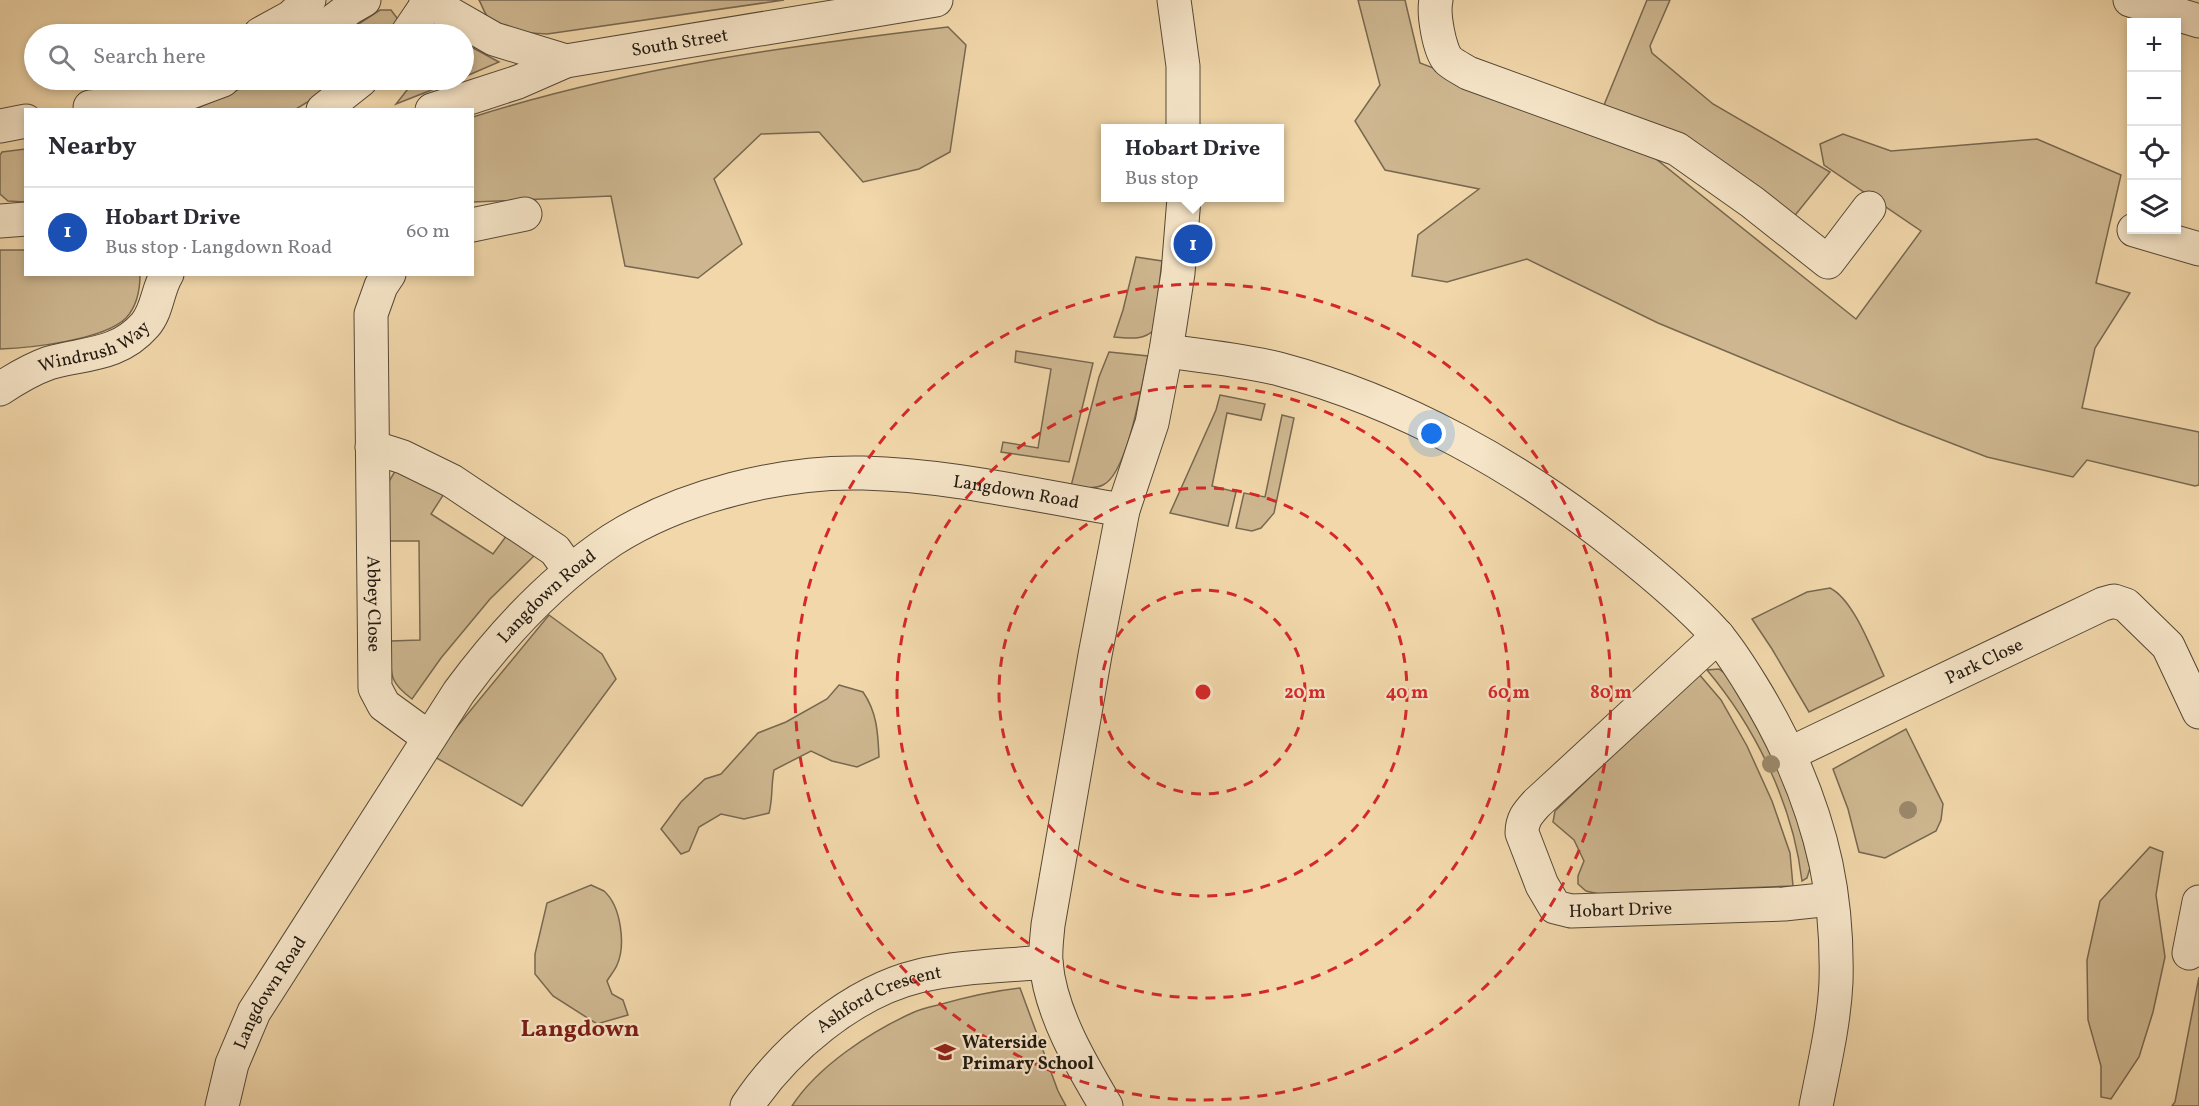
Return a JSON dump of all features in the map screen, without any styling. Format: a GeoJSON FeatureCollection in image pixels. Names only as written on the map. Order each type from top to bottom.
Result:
{"type":"FeatureCollection","features":[{"type":"Feature","properties":{"kind":"street"},"geometry":{"type":"LineString","coordinates":[[278,24],[291,17],[309,0]]}},
{"type":"Feature","properties":{"kind":"street"},"geometry":{"type":"LineString","coordinates":[[329,24],[364,0]]}},
{"type":"Feature","properties":{"kind":"street"},"geometry":{"type":"LineString","coordinates":[[413,24],[429,0],[469,24]]}},
{"type":"Feature","properties":{"kind":"street","name":"South Street"},"geometry":{"type":"LineString","coordinates":[[438,108],[518,81],[566,61],[888,5],[936,0]]}},
{"type":"Feature","properties":{"kind":"street"},"geometry":{"type":"LineString","coordinates":[[1174,0],[1183,66],[1183,124]]}},
{"type":"Feature","properties":{"kind":"street"},"geometry":{"type":"LineString","coordinates":[[1436,0],[1434,7],[1438,35],[1447,59],[1454,64],[1468,73],[1677,149],[1752,202],[1821,271],[1869,208]]}},
{"type":"Feature","properties":{"kind":"street"},"geometry":{"type":"LineString","coordinates":[[2143,2],[2199,21]]}},
{"type":"Feature","properties":{"kind":"street"},"geometry":{"type":"LineString","coordinates":[[474,27],[494,39],[566,61]]}},
{"type":"Feature","properties":{"kind":"street"},"geometry":{"type":"LineString","coordinates":[[84,108],[135,90]]}},
{"type":"Feature","properties":{"kind":"street"},"geometry":{"type":"LineString","coordinates":[[84,108],[172,99],[196,90]]}},
{"type":"Feature","properties":{"kind":"street"},"geometry":{"type":"LineString","coordinates":[[326,108],[348,90]]}},
{"type":"Feature","properties":{"kind":"street"},"geometry":{"type":"LineString","coordinates":[[0,126],[24,121]]}},
{"type":"Feature","properties":{"kind":"street"},"geometry":{"type":"LineString","coordinates":[[1107,1106],[1074,1051],[1053,993],[1046,962],[1048,925],[1123,510],[1152,423],[1166,351],[1178,273],[1184,202]]}},
{"type":"Feature","properties":{"kind":"street"},"geometry":{"type":"LineString","coordinates":[[474,225],[525,214]]}},
{"type":"Feature","properties":{"kind":"street"},"geometry":{"type":"LineString","coordinates":[[2148,234],[2199,249]]}},
{"type":"Feature","properties":{"kind":"street","name":"Abbey Close"},"geometry":{"type":"LineString","coordinates":[[388,276],[381,285],[371,314],[375,688],[384,705],[428,737]]}},
{"type":"Feature","properties":{"kind":"street","name":"Windrush Way"},"geometry":{"type":"LineString","coordinates":[[0,389],[15,379],[48,364],[116,348],[145,325],[156,308],[162,278]]}},
{"type":"Feature","properties":{"kind":"street"},"geometry":{"type":"LineString","coordinates":[[1166,351],[1221,357],[1257,364],[1332,386],[1391,408],[1464,444],[1526,479],[1600,532],[1651,572],[1718,636],[1741,668],[1789,754],[1805,792],[1826,865],[1835,942],[1836,983],[1832,1022],[1816,1106]]}},
{"type":"Feature","properties":{"kind":"street"},"geometry":{"type":"LineString","coordinates":[[372,447],[403,457],[452,482],[555,550],[570,571]]}},
{"type":"Feature","properties":{"kind":"street","name":"Langdown Road"},"geometry":{"type":"LineString","coordinates":[[222,1106],[235,1056],[254,1012],[428,737],[482,661],[504,635],[570,571],[613,540],[669,512],[727,491],[793,476],[862,473],[941,479],[1123,510]]}},
{"type":"Feature","properties":{"kind":"street","name":"Park Close"},"geometry":{"type":"LineString","coordinates":[[1789,754],[2109,601],[2126,605],[2168,646],[2199,712]]}},
{"type":"Feature","properties":{"kind":"street","name":"Hobart Drive"},"geometry":{"type":"LineString","coordinates":[[1718,636],[1537,803],[1525,817],[1522,833],[1542,885],[1555,907],[1571,911],[1784,904],[1831,899]]}},
{"type":"Feature","properties":{"kind":"street"},"geometry":{"type":"LineString","coordinates":[[2189,953],[2199,902]]}},
{"type":"Feature","properties":{"kind":"street","name":"Ashford Crescent"},"geometry":{"type":"LineString","coordinates":[[747,1106],[776,1068],[793,1051],[837,1015],[874,994],[917,977],[952,970],[1046,962]]}},
{"type":"Feature","properties":{"kind":"shaded area"},"geometry":{"type":"Polygon","coordinates":[[[479,0],[784,0],[547,34],[523,32],[494,22],[485,13],[479,0]]]}},
{"type":"Feature","properties":{"kind":"shaded area"},"geometry":{"type":"Polygon","coordinates":[[[1358,0],[1405,0],[1420,63],[1641,147],[1856,319],[1921,231],[1824,165],[1820,144],[1843,134],[1891,151],[2037,139],[2121,175],[2096,283],[2130,293],[2095,348],[2082,408],[2199,432],[2199,485],[2195,486],[2087,460],[2073,477],[1987,457],[1658,323],[1527,259],[1447,282],[1412,276],[1418,235],[1479,189],[1385,170],[1355,121],[1380,85],[1358,0]]]}},
{"type":"Feature","properties":{"kind":"shaded area"},"geometry":{"type":"Polygon","coordinates":[[[1647,0],[1670,0],[1650,46],[1652,53],[1713,104],[1830,172],[1792,219],[1602,110],[1647,0]]]}},
{"type":"Feature","properties":{"kind":"shaded area"},"geometry":{"type":"Polygon","coordinates":[[[380,10],[391,10],[398,24],[358,24],[380,10]]]}},
{"type":"Feature","properties":{"kind":"shaded area"},"geometry":{"type":"Polygon","coordinates":[[[948,27],[966,45],[950,152],[919,169],[863,182],[819,132],[761,134],[714,179],[742,244],[698,278],[625,266],[611,196],[474,202],[474,117],[531,100],[649,72],[828,42],[948,27]]]}},
{"type":"Feature","properties":{"kind":"shaded area"},"geometry":{"type":"Polygon","coordinates":[[[474,48],[499,62],[474,73],[474,48]]]}},
{"type":"Feature","properties":{"kind":"shaded area"},"geometry":{"type":"Polygon","coordinates":[[[238,90],[327,90],[298,108],[197,108],[238,90]]]}},
{"type":"Feature","properties":{"kind":"shaded area"},"geometry":{"type":"Polygon","coordinates":[[[407,90],[432,90],[396,104],[407,90]]]}},
{"type":"Feature","properties":{"kind":"shaded area"},"geometry":{"type":"Polygon","coordinates":[[[24,149],[24,202],[8,201],[0,194],[0,155],[2,152],[24,149]]]}},
{"type":"Feature","properties":{"kind":"shaded area"},"geometry":{"type":"Polygon","coordinates":[[[0,250],[24,250],[24,276],[140,276],[135,303],[126,318],[116,326],[84,337],[47,345],[0,349],[0,250]]]}},
{"type":"Feature","properties":{"kind":"shaded area"},"geometry":{"type":"Polygon","coordinates":[[[1136,257],[1162,261],[1154,330],[1140,337],[1114,337],[1123,310],[1136,257]]]}},
{"type":"Feature","properties":{"kind":"shaded area"},"geometry":{"type":"Polygon","coordinates":[[[1016,351],[1093,363],[1069,462],[1001,452],[1003,442],[1038,448],[1051,369],[1015,362],[1016,351]]]}},
{"type":"Feature","properties":{"kind":"shaded area"},"geometry":{"type":"Polygon","coordinates":[[[1109,352],[1148,356],[1133,426],[1120,464],[1112,477],[1103,485],[1095,487],[1071,486],[1099,377],[1109,352]]]}},
{"type":"Feature","properties":{"kind":"shaded area"},"geometry":{"type":"Polygon","coordinates":[[[1220,395],[1265,404],[1261,420],[1227,413],[1212,486],[1236,492],[1228,526],[1170,513],[1216,410],[1220,395]]]}},
{"type":"Feature","properties":{"kind":"shaded area"},"geometry":{"type":"Polygon","coordinates":[[[1282,415],[1294,418],[1274,513],[1261,528],[1252,531],[1236,528],[1244,493],[1265,497],[1282,415]]]}},
{"type":"Feature","properties":{"kind":"shaded area"},"geometry":{"type":"Polygon","coordinates":[[[401,467],[449,486],[431,514],[493,554],[513,527],[534,551],[533,557],[490,599],[441,658],[412,699],[397,686],[391,667],[391,641],[420,640],[419,541],[389,541],[388,483],[401,467]]]}},
{"type":"Feature","properties":{"kind":"shaded area"},"geometry":{"type":"Polygon","coordinates":[[[1830,588],[1847,603],[1868,640],[1884,676],[1809,712],[1752,619],[1807,592],[1830,588]]]}},
{"type":"Feature","properties":{"kind":"shaded area"},"geometry":{"type":"Polygon","coordinates":[[[549,615],[602,654],[616,679],[522,806],[433,756],[549,615]]]}},
{"type":"Feature","properties":{"kind":"shaded area"},"geometry":{"type":"Polygon","coordinates":[[[1719,669],[1735,681],[1789,783],[1810,868],[1807,878],[1802,881],[1790,824],[1769,769],[1741,717],[1707,670],[1719,669]]]}},
{"type":"Feature","properties":{"kind":"shaded area"},"geometry":{"type":"Polygon","coordinates":[[[1698,673],[1721,700],[1747,746],[1772,801],[1790,853],[1793,886],[1599,894],[1586,891],[1578,884],[1578,876],[1584,861],[1574,840],[1553,822],[1555,811],[1698,673]]]}},
{"type":"Feature","properties":{"kind":"shaded area"},"geometry":{"type":"Polygon","coordinates":[[[839,685],[863,692],[868,700],[876,723],[879,757],[857,767],[832,761],[811,751],[774,770],[769,813],[744,819],[721,814],[699,827],[689,851],[681,854],[661,829],[681,802],[705,779],[721,774],[758,733],[786,722],[827,699],[839,685]]]}},
{"type":"Feature","properties":{"kind":"shaded area"},"geometry":{"type":"Polygon","coordinates":[[[1906,729],[1943,804],[1941,820],[1936,831],[1885,858],[1859,852],[1848,809],[1833,769],[1906,729]]]}},
{"type":"Feature","properties":{"kind":"shaded area"},"geometry":{"type":"Polygon","coordinates":[[[2150,847],[2163,852],[2156,895],[2165,957],[2153,1012],[2139,1057],[2111,1099],[2101,1097],[2101,1066],[2088,1020],[2087,960],[2100,901],[2150,847]]]}},
{"type":"Feature","properties":{"kind":"shaded area"},"geometry":{"type":"Polygon","coordinates":[[[591,885],[604,891],[610,898],[618,916],[621,937],[620,957],[607,981],[612,994],[623,1000],[628,1015],[597,1024],[553,996],[535,974],[535,954],[547,903],[591,885]]]}},
{"type":"Feature","properties":{"kind":"shaded area"},"geometry":{"type":"Polygon","coordinates":[[[2199,977],[2199,1106],[2172,1106],[2175,1102],[2199,977]]]}},
{"type":"Feature","properties":{"kind":"shaded area","name":"Waterside Primary School"},"geometry":{"type":"Polygon","coordinates":[[[1020,988],[1058,1091],[1066,1106],[792,1106],[830,1064],[862,1040],[896,1021],[928,1007],[1020,988]]]}},
{"type":"Feature","properties":{"kind":"place","name":"Hobart Drive"},"geometry":{"type":"Point","coordinates":[1193,244]}},
{"type":"Feature","properties":{"kind":"place","name":"Waterside Primary School"},"geometry":{"type":"Point","coordinates":[945,1052]}},
{"type":"Feature","properties":{"kind":"district","name":"Langdown"},"geometry":{"type":"Point","coordinates":[580,1028]}}]}
